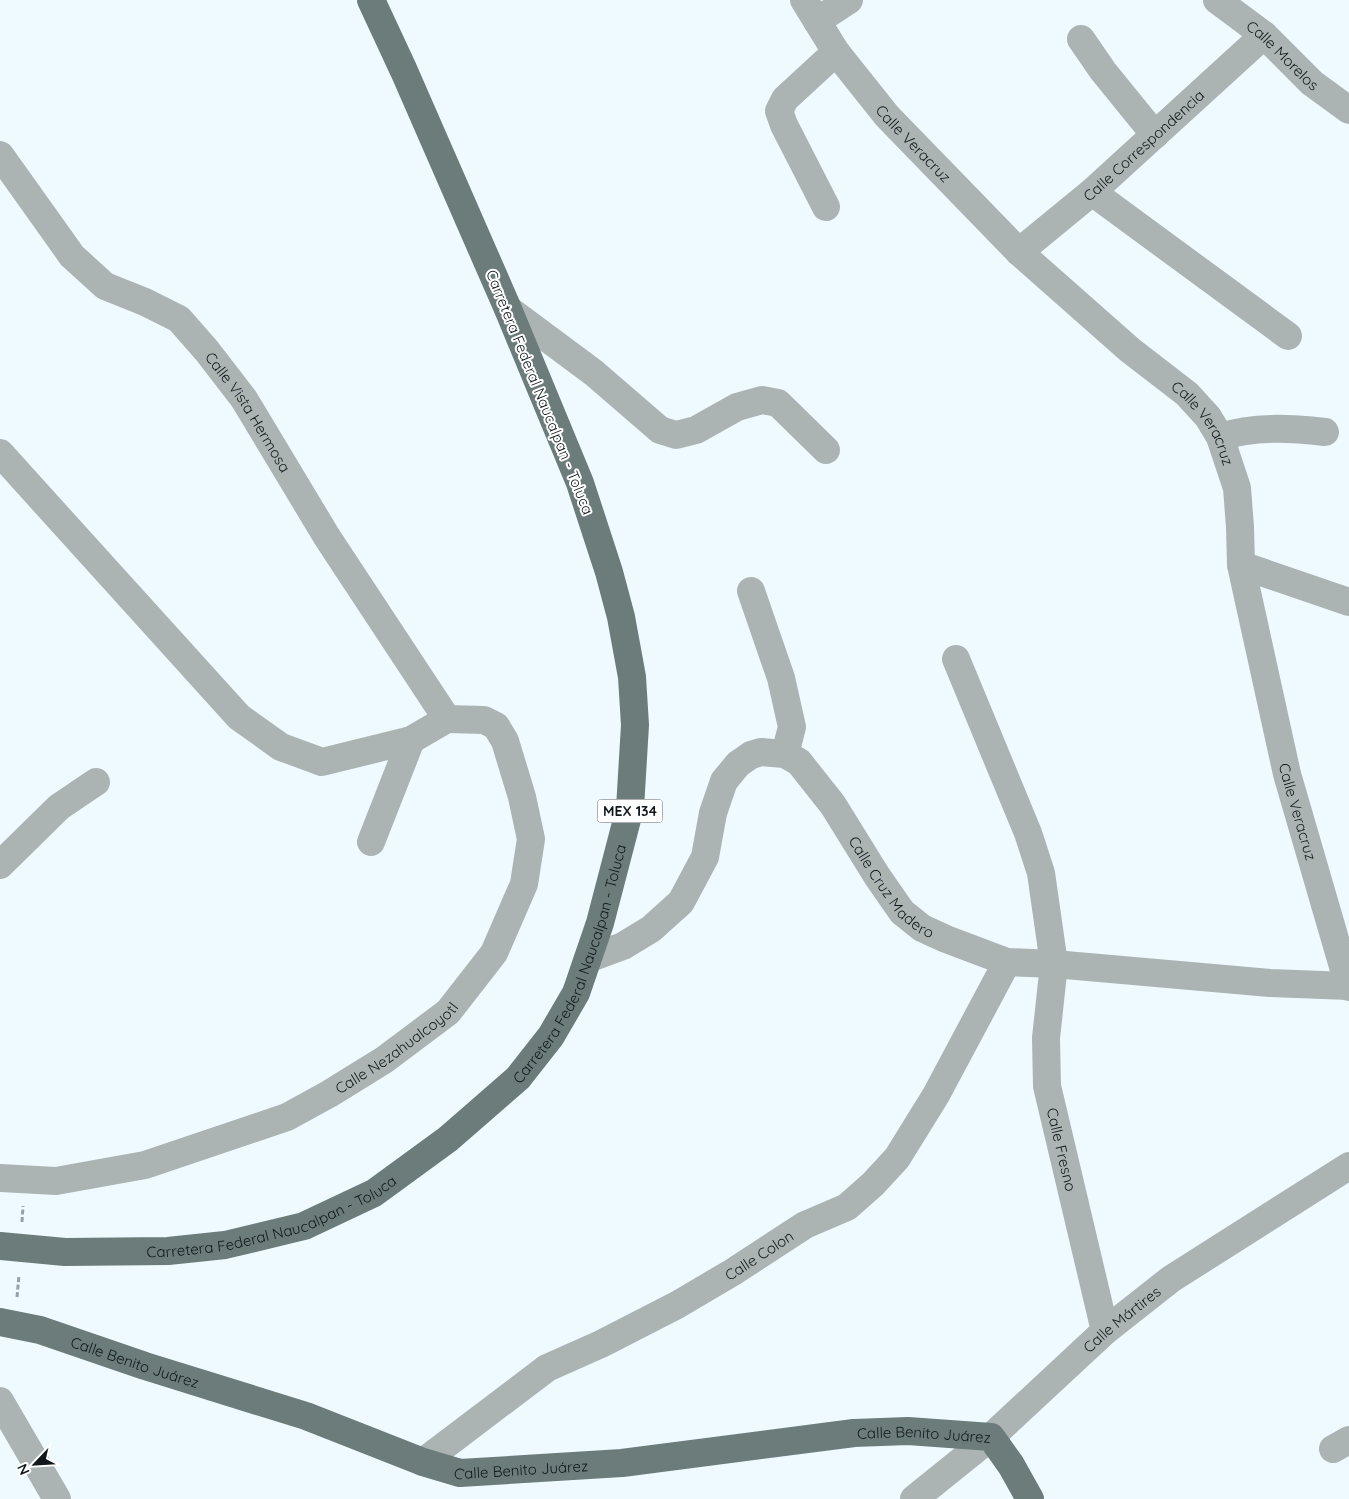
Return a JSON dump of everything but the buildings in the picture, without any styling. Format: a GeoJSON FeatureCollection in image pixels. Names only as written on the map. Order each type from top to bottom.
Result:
{"type":"FeatureCollection","features":[{"type":"Feature","properties":{"kind":"main road","name":"Carretera Federal Naucalpan - Toluca"},"geometry":{"type":"LineString","coordinates":[[0,1246],[65,1252],[168,1251],[225,1245],[304,1226],[374,1193],[411,1168],[448,1139],[518,1078],[551,1036],[576,994],[623,842],[630,808],[635,725],[632,677],[621,617],[608,572],[580,483],[508,309],[371,0]]}},
{"type":"Feature","properties":{"kind":"main road","name":"Calle Benito Juárez"},"geometry":{"type":"LineString","coordinates":[[0,1322],[40,1330],[145,1366],[306,1416],[423,1462],[460,1473],[622,1463],[854,1434],[908,1432],[991,1437],[1011,1465],[1030,1499]]}},
{"type":"Feature","properties":{"kind":"street"},"geometry":{"type":"LineString","coordinates":[[810,10],[849,0]]}},
{"type":"Feature","properties":{"kind":"street","name":"Calle Morelos"},"geometry":{"type":"LineString","coordinates":[[1217,0],[1264,35],[1312,83],[1349,110]]}},
{"type":"Feature","properties":{"kind":"street","name":"Calle Veracruz"},"geometry":{"type":"LineString","coordinates":[[810,10],[836,52],[886,116],[1019,252],[1130,350],[1187,394],[1208,417],[1220,437],[1237,488],[1241,565],[1287,774],[1349,986]]}},
{"type":"Feature","properties":{"kind":"street","name":"Calle Correspondencia"},"geometry":{"type":"LineString","coordinates":[[1019,252],[1092,192],[1264,35]]}},
{"type":"Feature","properties":{"kind":"street"},"geometry":{"type":"LineString","coordinates":[[1081,39],[1103,71],[1155,135]]}},
{"type":"Feature","properties":{"kind":"street"},"geometry":{"type":"LineString","coordinates":[[826,207],[784,125],[779,111],[785,99],[836,52]]}},
{"type":"Feature","properties":{"kind":"street","name":"Calle Vista Hermosa"},"geometry":{"type":"LineString","coordinates":[[0,155],[72,256],[105,286],[179,318],[206,351],[244,399],[327,537],[448,719]]}},
{"type":"Feature","properties":{"kind":"street"},"geometry":{"type":"LineString","coordinates":[[1092,192],[1288,336]]}},
{"type":"Feature","properties":{"kind":"street"},"geometry":{"type":"LineString","coordinates":[[508,309],[594,372],[660,430],[676,435],[696,430],[737,407],[762,400],[778,403],[826,450]]}},
{"type":"Feature","properties":{"kind":"street"},"geometry":{"type":"LineString","coordinates":[[1220,437],[1238,431],[1268,429],[1297,429],[1325,432]]}},
{"type":"Feature","properties":{"kind":"street"},"geometry":{"type":"LineString","coordinates":[[0,453],[239,717],[280,747],[322,762],[411,740],[448,719]]}},
{"type":"Feature","properties":{"kind":"street"},"geometry":{"type":"LineString","coordinates":[[1241,565],[1349,602]]}},
{"type":"Feature","properties":{"kind":"street"},"geometry":{"type":"LineString","coordinates":[[588,959],[623,946],[644,934],[681,902],[705,857],[713,813],[724,781],[738,764],[751,755],[761,752],[785,754],[792,727],[781,678],[751,591]]}},
{"type":"Feature","properties":{"kind":"street","name":"Calle Fresno"},"geometry":{"type":"LineString","coordinates":[[956,659],[1028,833],[1042,873],[1054,964],[1046,1038],[1047,1086],[1105,1331]]}},
{"type":"Feature","properties":{"kind":"street","name":"Calle Nezahualcoyotl"},"geometry":{"type":"LineString","coordinates":[[0,1178],[56,1181],[145,1165],[287,1117],[384,1060],[448,1012],[494,953],[524,884],[531,839],[522,797],[505,741],[496,726],[484,720],[448,719]]}},
{"type":"Feature","properties":{"kind":"street"},"geometry":{"type":"LineString","coordinates":[[371,842],[411,740]]}},
{"type":"Feature","properties":{"kind":"street","name":"Calle Cruz Madero"},"geometry":{"type":"LineString","coordinates":[[785,754],[799,762],[833,805],[877,876],[902,912],[922,928],[946,939],[1007,962],[1054,964],[1270,983],[1349,986]]}},
{"type":"Feature","properties":{"kind":"street"},"geometry":{"type":"LineString","coordinates":[[0,865],[59,807],[96,782]]}},
{"type":"Feature","properties":{"kind":"street","name":"Calle Colon"},"geometry":{"type":"LineString","coordinates":[[423,1462],[547,1368],[601,1344],[677,1305],[733,1272],[805,1225],[846,1207],[873,1184],[897,1158],[936,1095],[1007,962]]}},
{"type":"Feature","properties":{"kind":"street","name":"Calle Mártires"},"geometry":{"type":"LineString","coordinates":[[914,1499],[991,1437],[1105,1331],[1171,1278],[1349,1166]]}},
{"type":"Feature","properties":{"kind":"street"},"geometry":{"type":"LineString","coordinates":[[0,1401],[57,1499]]}}]}
